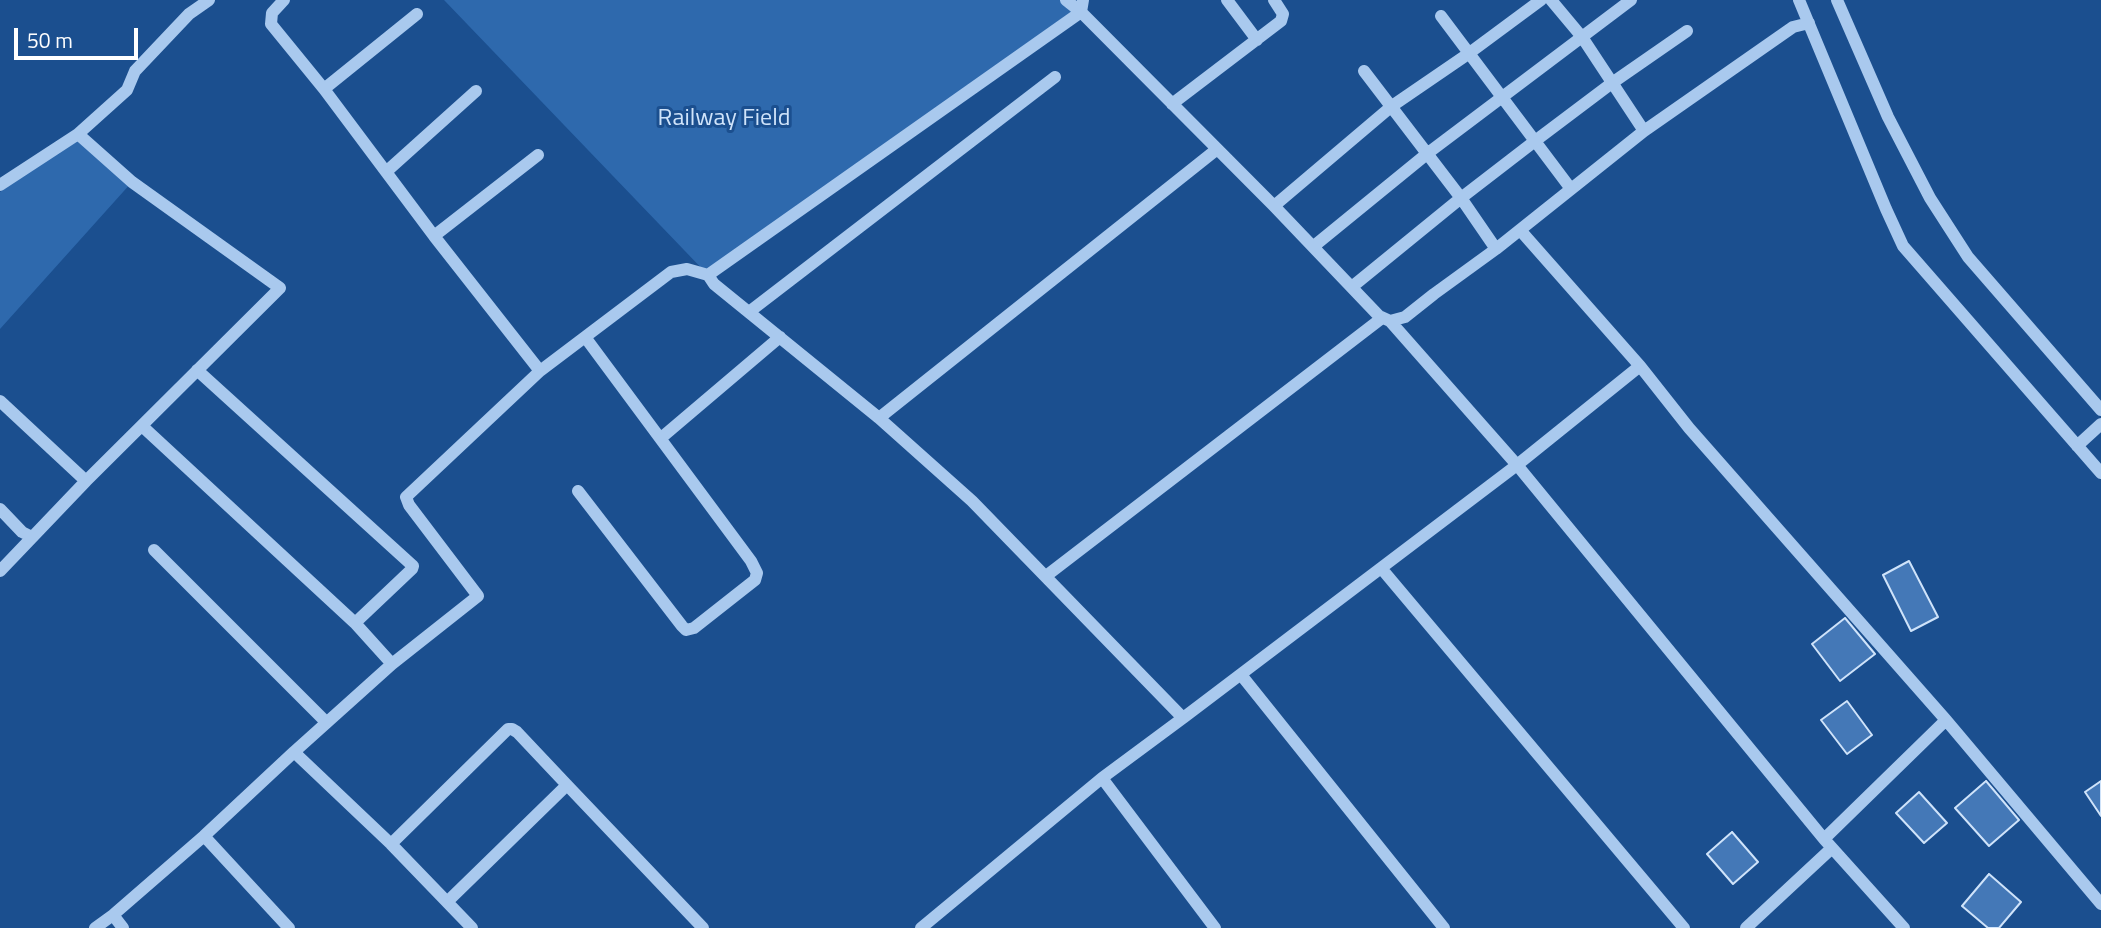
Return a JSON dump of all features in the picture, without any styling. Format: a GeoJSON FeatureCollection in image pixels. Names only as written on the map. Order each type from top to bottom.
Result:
{"type":"FeatureCollection","features":[{"type":"Feature","properties":{"kind":"street"},"geometry":{"type":"LineString","coordinates":[[0,186],[78,134],[127,90],[135,71],[189,14],[209,0]]}},
{"type":"Feature","properties":{"kind":"street"},"geometry":{"type":"LineString","coordinates":[[284,0],[272,13],[271,24],[540,371]]}},
{"type":"Feature","properties":{"kind":"street"},"geometry":{"type":"LineString","coordinates":[[1066,0],[1082,6],[1216,150],[1386,319],[1517,466],[1828,843],[1904,928]]}},
{"type":"Feature","properties":{"kind":"street"},"geometry":{"type":"LineString","coordinates":[[1227,0],[1256,40]]}},
{"type":"Feature","properties":{"kind":"street"},"geometry":{"type":"LineString","coordinates":[[1172,104],[1281,21],[1281,9],[1274,0]]}},
{"type":"Feature","properties":{"kind":"street"},"geometry":{"type":"LineString","coordinates":[[1274,206],[1392,106],[1541,0]]}},
{"type":"Feature","properties":{"kind":"street"},"geometry":{"type":"LineString","coordinates":[[1552,0],[1582,37],[1644,131]]}},
{"type":"Feature","properties":{"kind":"street"},"geometry":{"type":"LineString","coordinates":[[1314,246],[1428,153],[1631,0]]}},
{"type":"Feature","properties":{"kind":"street"},"geometry":{"type":"LineString","coordinates":[[1799,0],[1903,246],[2101,473]]}},
{"type":"Feature","properties":{"kind":"street"},"geometry":{"type":"LineString","coordinates":[[1837,0],[1888,117],[1930,198],[1968,257],[2101,410]]}},
{"type":"Feature","properties":{"kind":"street"},"geometry":{"type":"LineString","coordinates":[[708,275],[1082,6]]}},
{"type":"Feature","properties":{"kind":"street"},"geometry":{"type":"LineString","coordinates":[[324,89],[416,14]]}},
{"type":"Feature","properties":{"kind":"street"},"geometry":{"type":"LineString","coordinates":[[1441,16],[1571,189]]}},
{"type":"Feature","properties":{"kind":"street"},"geometry":{"type":"LineString","coordinates":[[1046,576],[1386,319],[1405,317],[1496,249],[1644,131],[1793,27],[1808,23]]}},
{"type":"Feature","properties":{"kind":"street"},"geometry":{"type":"LineString","coordinates":[[1353,286],[1535,141],[1612,83],[1688,31]]}},
{"type":"Feature","properties":{"kind":"street"},"geometry":{"type":"LineString","coordinates":[[1364,71],[1428,153],[1496,249]]}},
{"type":"Feature","properties":{"kind":"street"},"geometry":{"type":"LineString","coordinates":[[749,312],[1055,77]]}},
{"type":"Feature","properties":{"kind":"street"},"geometry":{"type":"LineString","coordinates":[[387,171],[476,91]]}},
{"type":"Feature","properties":{"kind":"street"},"geometry":{"type":"LineString","coordinates":[[0,571],[86,481],[280,288],[132,182],[78,134]]}},
{"type":"Feature","properties":{"kind":"street"},"geometry":{"type":"LineString","coordinates":[[879,418],[1216,150]]}},
{"type":"Feature","properties":{"kind":"street"},"geometry":{"type":"LineString","coordinates":[[434,236],[538,155]]}},
{"type":"Feature","properties":{"kind":"street"},"geometry":{"type":"LineString","coordinates":[[1520,230],[1640,366],[1689,428],[1946,720],[2101,904]]}},
{"type":"Feature","properties":{"kind":"street"},"geometry":{"type":"LineString","coordinates":[[95,928],[204,836],[392,664],[478,596],[409,505],[406,497],[540,371],[671,272],[687,269],[708,275],[714,284],[879,418],[972,501],[1183,718]]}},
{"type":"Feature","properties":{"kind":"street"},"geometry":{"type":"LineString","coordinates":[[578,491],[682,626],[688,630],[752,583],[757,573],[751,561],[585,337]]}},
{"type":"Feature","properties":{"kind":"street"},"geometry":{"type":"LineString","coordinates":[[661,438],[780,337]]}},
{"type":"Feature","properties":{"kind":"street"},"geometry":{"type":"LineString","coordinates":[[920,928],[1102,778],[1242,676],[1517,466],[1640,366]]}},
{"type":"Feature","properties":{"kind":"street"},"geometry":{"type":"LineString","coordinates":[[197,370],[413,566],[355,623]]}},
{"type":"Feature","properties":{"kind":"street"},"geometry":{"type":"LineString","coordinates":[[0,401],[86,481]]}},
{"type":"Feature","properties":{"kind":"street"},"geometry":{"type":"LineString","coordinates":[[2077,446],[2101,424]]}},
{"type":"Feature","properties":{"kind":"street"},"geometry":{"type":"LineString","coordinates":[[142,426],[355,623],[392,664]]}},
{"type":"Feature","properties":{"kind":"street"},"geometry":{"type":"LineString","coordinates":[[0,509],[22,532],[32,537]]}},
{"type":"Feature","properties":{"kind":"street"},"geometry":{"type":"LineString","coordinates":[[154,550],[326,722]]}},
{"type":"Feature","properties":{"kind":"street"},"geometry":{"type":"LineString","coordinates":[[1381,568],[1684,928]]}},
{"type":"Feature","properties":{"kind":"street"},"geometry":{"type":"LineString","coordinates":[[1242,676],[1444,928]]}},
{"type":"Feature","properties":{"kind":"street"},"geometry":{"type":"LineString","coordinates":[[1746,928],[1946,720]]}},
{"type":"Feature","properties":{"kind":"street"},"geometry":{"type":"LineString","coordinates":[[391,844],[508,729],[517,732],[703,928]]}},
{"type":"Feature","properties":{"kind":"street"},"geometry":{"type":"LineString","coordinates":[[294,752],[391,844],[472,928]]}},
{"type":"Feature","properties":{"kind":"street"},"geometry":{"type":"LineString","coordinates":[[1102,778],[1215,928]]}},
{"type":"Feature","properties":{"kind":"street"},"geometry":{"type":"LineString","coordinates":[[447,902],[567,785]]}},
{"type":"Feature","properties":{"kind":"street"},"geometry":{"type":"LineString","coordinates":[[204,836],[289,928]]}},
{"type":"Feature","properties":{"kind":"street"},"geometry":{"type":"LineString","coordinates":[[113,915],[123,928]]}},
{"type":"Feature","properties":{"kind":"green space","name":"Railway Field"},"geometry":{"type":"Polygon","coordinates":[[[444,0],[1066,0],[1081,12],[708,275],[444,0]]]}},
{"type":"Feature","properties":{"kind":"green space"},"geometry":{"type":"Polygon","coordinates":[[[78,134],[132,182],[0,329],[0,192],[78,134]]]}},
{"type":"Feature","properties":{"kind":"building"},"geometry":{"type":"Polygon","coordinates":[[[1909,561],[1938,617],[1911,631],[1883,575],[1909,561]]]}},
{"type":"Feature","properties":{"kind":"building"},"geometry":{"type":"Polygon","coordinates":[[[1845,618],[1875,654],[1840,681],[1812,644],[1845,618]]]}},
{"type":"Feature","properties":{"kind":"building"},"geometry":{"type":"Polygon","coordinates":[[[1847,701],[1872,735],[1847,754],[1821,720],[1847,701]]]}},
{"type":"Feature","properties":{"kind":"building"},"geometry":{"type":"Polygon","coordinates":[[[1986,781],[2019,820],[1989,846],[1955,808],[1986,781]]]}},
{"type":"Feature","properties":{"kind":"building"},"geometry":{"type":"Polygon","coordinates":[[[2101,781],[2101,816],[2085,792],[2101,781]]]}},
{"type":"Feature","properties":{"kind":"building"},"geometry":{"type":"Polygon","coordinates":[[[1919,792],[1947,823],[1924,843],[1896,813],[1919,792]]]}},
{"type":"Feature","properties":{"kind":"building"},"geometry":{"type":"Polygon","coordinates":[[[1732,832],[1758,862],[1733,884],[1707,854],[1732,832]]]}},
{"type":"Feature","properties":{"kind":"building"},"geometry":{"type":"Polygon","coordinates":[[[1989,874],[2021,902],[1999,928],[1988,928],[1962,906],[1989,874]]]}}]}
